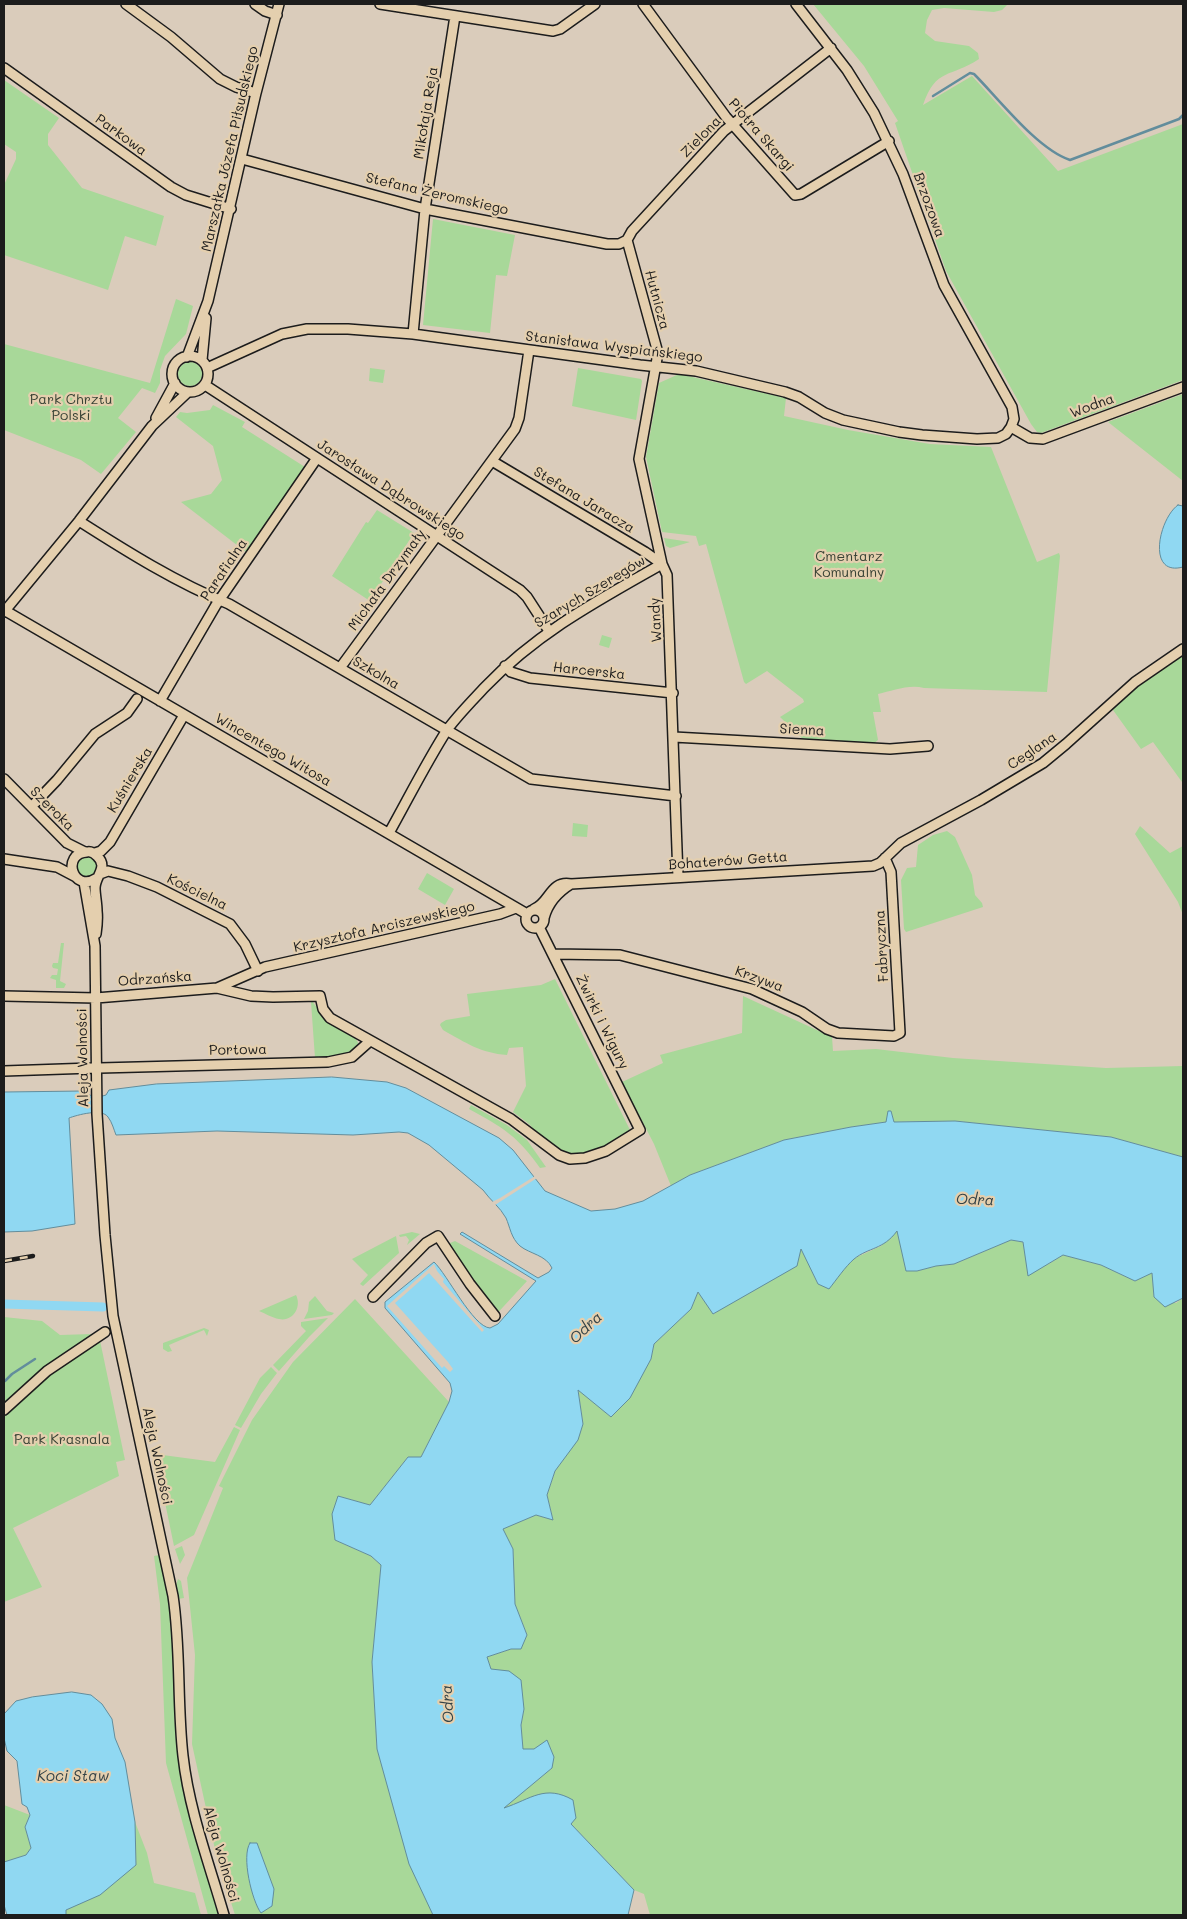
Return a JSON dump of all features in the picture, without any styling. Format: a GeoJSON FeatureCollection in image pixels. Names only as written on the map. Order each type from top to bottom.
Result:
{"type":"FeatureCollection","features":[{"type":"Feature","properties":{"kind":"street"},"geometry":{"type":"LineString","coordinates":[[126,4],[171,37],[220,79],[236,87],[256,93]]}},
{"type":"Feature","properties":{"kind":"street"},"geometry":{"type":"LineString","coordinates":[[255,4],[265,12],[277,15]]}},
{"type":"Feature","properties":{"kind":"street","name":"Marszałka Józefa Piłsudskiego"},"geometry":{"type":"LineString","coordinates":[[187,357],[208,301],[231,209],[256,93],[280,4]]}},
{"type":"Feature","properties":{"kind":"street"},"geometry":{"type":"LineString","coordinates":[[380,4],[553,31],[560,29],[595,4]]}},
{"type":"Feature","properties":{"kind":"street","name":"Piotra Skargi"},"geometry":{"type":"LineString","coordinates":[[643,4],[726,117],[793,193],[798,195],[889,141]]}},
{"type":"Feature","properties":{"kind":"street","name":"Brzozowa"},"geometry":{"type":"LineString","coordinates":[[796,4],[858,85],[889,141],[904,174],[944,285],[1012,407],[1014,419],[1011,427]]}},
{"type":"Feature","properties":{"kind":"street","name":"Mikołaja Reja"},"geometry":{"type":"LineString","coordinates":[[414,334],[425,209],[455,16]]}},
{"type":"Feature","properties":{"kind":"street","name":"Zielona"},"geometry":{"type":"LineString","coordinates":[[627,240],[632,231],[733,124],[831,48]]}},
{"type":"Feature","properties":{"kind":"street","name":"Parkowa"},"geometry":{"type":"LineString","coordinates":[[4,68],[171,187],[186,195],[231,209]]}},
{"type":"Feature","properties":{"kind":"street","name":"Stefana Żeromskiego"},"geometry":{"type":"LineString","coordinates":[[242,159],[425,209],[607,244],[619,244],[627,240]]}},
{"type":"Feature","properties":{"kind":"street","name":"Hutnicza"},"geometry":{"type":"LineString","coordinates":[[627,240],[658,353],[656,367]]}},
{"type":"Feature","properties":{"kind":"street","name":"Marszałka Józefa Piłsudskiego"},"geometry":{"type":"LineString","coordinates":[[204,364],[208,301]]}},
{"type":"Feature","properties":{"kind":"street","name":"Stanisława Wyspiańskiego"},"geometry":{"type":"LineString","coordinates":[[204,364],[274,337],[307,329],[348,329],[414,334],[696,371],[785,392],[799,397],[832,416],[900,432],[941,437],[988,439],[1002,436],[1011,427]]}},
{"type":"Feature","properties":{"kind":"street","name":"Michała Drzymały"},"geometry":{"type":"LineString","coordinates":[[340,668],[518,424],[529,350]]}},
{"type":"Feature","properties":{"kind":"street"},"geometry":{"type":"LineString","coordinates":[[187,357],[196,357],[204,364],[208,379],[205,385],[195,392],[183,391],[175,383],[172,377],[175,366],[179,361],[187,357]]}},
{"type":"Feature","properties":{"kind":"street","name":"Wandy"},"geometry":{"type":"LineString","coordinates":[[656,367],[639,459],[662,564],[668,575],[678,877]]}},
{"type":"Feature","properties":{"kind":"street"},"geometry":{"type":"LineString","coordinates":[[152,426],[175,383]]}},
{"type":"Feature","properties":{"kind":"street","name":"Jarosława Dąbrowskiego"},"geometry":{"type":"LineString","coordinates":[[205,385],[524,593],[549,631]]}},
{"type":"Feature","properties":{"kind":"street","name":"Wodna"},"geometry":{"type":"LineString","coordinates":[[1011,427],[1030,438],[1043,438],[1183,387]]}},
{"type":"Feature","properties":{"kind":"street"},"geometry":{"type":"LineString","coordinates":[[4,611],[79,521],[152,426],[188,392]]}},
{"type":"Feature","properties":{"kind":"street","name":"Parafialna"},"geometry":{"type":"LineString","coordinates":[[160,701],[219,600],[317,458]]}},
{"type":"Feature","properties":{"kind":"street","name":"Stefana Jaracza"},"geometry":{"type":"LineString","coordinates":[[492,461],[662,564]]}},
{"type":"Feature","properties":{"kind":"street","name":"Szkolna"},"geometry":{"type":"LineString","coordinates":[[79,521],[340,668],[531,779],[676,796]]}},
{"type":"Feature","properties":{"kind":"street","name":"Szarych Szeregów"},"geometry":{"type":"LineString","coordinates":[[389,833],[447,730],[505,666],[549,631],[586,607],[662,564]]}},
{"type":"Feature","properties":{"kind":"street","name":"Wincentego Witosa"},"geometry":{"type":"LineString","coordinates":[[4,611],[516,908],[531,912]]}},
{"type":"Feature","properties":{"kind":"street","name":"Ceglana"},"geometry":{"type":"LineString","coordinates":[[885,858],[901,843],[981,800],[1043,762],[1066,744],[1135,682],[1183,649]]}},
{"type":"Feature","properties":{"kind":"street","name":"Harcerska"},"geometry":{"type":"LineString","coordinates":[[505,666],[511,672],[530,678],[673,693]]}},
{"type":"Feature","properties":{"kind":"street"},"geometry":{"type":"LineString","coordinates":[[35,802],[57,780],[95,734],[127,713],[137,699]]}},
{"type":"Feature","properties":{"kind":"street","name":"Kuśnierska"},"geometry":{"type":"LineString","coordinates":[[90,852],[101,851],[110,842],[184,715]]}},
{"type":"Feature","properties":{"kind":"street","name":"Sienna"},"geometry":{"type":"LineString","coordinates":[[674,737],[890,749],[928,746]]}},
{"type":"Feature","properties":{"kind":"street","name":"Szeroka"},"geometry":{"type":"LineString","coordinates":[[4,780],[67,843],[90,852]]}},
{"type":"Feature","properties":{"kind":"street"},"geometry":{"type":"LineString","coordinates":[[57,867],[74,859],[81,853],[90,852],[101,860],[102,865],[95,886],[97,911],[95,946]]}},
{"type":"Feature","properties":{"kind":"street","name":"Bohaterów Getta"},"geometry":{"type":"LineString","coordinates":[[531,912],[540,907],[556,886],[562,883],[873,866],[885,858]]}},
{"type":"Feature","properties":{"kind":"street","name":"Fabryczna"},"geometry":{"type":"LineString","coordinates":[[885,858],[891,872],[900,1033]]}},
{"type":"Feature","properties":{"kind":"street"},"geometry":{"type":"LineString","coordinates":[[4,859],[57,867],[89,882],[99,876]]}},
{"type":"Feature","properties":{"kind":"street"},"geometry":{"type":"LineString","coordinates":[[74,859],[72,868],[80,879],[95,946]]}},
{"type":"Feature","properties":{"kind":"street","name":"Kościelna"},"geometry":{"type":"LineString","coordinates":[[99,876],[108,871],[128,876],[157,887],[230,924],[246,944],[258,971]]}},
{"type":"Feature","properties":{"kind":"street"},"geometry":{"type":"LineString","coordinates":[[544,918],[542,912],[531,912],[526,920],[528,925],[533,928],[539,927],[543,923],[546,911],[557,894],[571,884]]}},
{"type":"Feature","properties":{"kind":"street","name":"Krzysztofa Arciszewskiego"},"geometry":{"type":"LineString","coordinates":[[258,971],[500,914],[516,908]]}},
{"type":"Feature","properties":{"kind":"street","name":"Żwirki i Wigury"},"geometry":{"type":"LineString","coordinates":[[370,1040],[511,1119],[559,1155],[570,1159],[585,1158],[606,1151],[640,1130],[539,927]]}},
{"type":"Feature","properties":{"kind":"street","name":"Aleja Wolności"},"geometry":{"type":"LineString","coordinates":[[95,946],[97,1114],[105,1235],[113,1316],[174,1604],[179,1653],[181,1736],[187,1779],[224,1915]]}},
{"type":"Feature","properties":{"kind":"street","name":"Krzywa"},"geometry":{"type":"LineString","coordinates":[[552,954],[620,955],[752,989],[802,1012],[827,1029],[838,1033],[894,1036],[900,1033]]}},
{"type":"Feature","properties":{"kind":"street","name":"Odrzańska"},"geometry":{"type":"LineString","coordinates":[[4,996],[96,998],[217,988],[258,971]]}},
{"type":"Feature","properties":{"kind":"street","name":"Odrzańska"},"geometry":{"type":"LineString","coordinates":[[217,988],[250,996],[320,996],[323,1009],[330,1018],[370,1040]]}},
{"type":"Feature","properties":{"kind":"street","name":"Portowa"},"geometry":{"type":"LineString","coordinates":[[4,1071],[328,1062],[352,1057],[370,1040]]}},
{"type":"Feature","properties":{"kind":"street"},"geometry":{"type":"LineString","coordinates":[[373,1297],[426,1243],[438,1236],[470,1284],[495,1316]]}},
{"type":"Feature","properties":{"kind":"street"},"geometry":{"type":"LineString","coordinates":[[4,1410],[47,1371],[105,1332]]}},
{"type":"Feature","properties":{"kind":"green space"},"geometry":{"type":"Polygon","coordinates":[[[813,4],[1008,4],[1002,10],[994,12],[944,8],[932,10],[927,20],[925,33],[935,41],[969,46],[978,53],[979,59],[939,79],[933,84],[923,105],[972,76],[1058,171],[1183,124],[1183,380],[1041,433],[1037,432],[946,271],[895,123],[898,121],[864,66],[813,4]]]}},
{"type":"Feature","properties":{"kind":"green space"},"geometry":{"type":"Polygon","coordinates":[[[4,80],[59,118],[48,134],[48,145],[82,188],[164,216],[156,246],[125,236],[108,290],[4,255],[4,185],[16,159],[16,152],[4,144],[4,80]]]}},
{"type":"Feature","properties":{"kind":"green space"},"geometry":{"type":"Polygon","coordinates":[[[433,219],[515,235],[507,276],[496,275],[490,333],[423,325],[433,219]]]}},
{"type":"Feature","properties":{"kind":"green space","name":"Park Chrztu Polski"},"geometry":{"type":"Polygon","coordinates":[[[176,299],[193,306],[186,334],[165,356],[160,370],[160,383],[155,393],[142,388],[118,418],[136,432],[101,474],[81,460],[4,430],[4,344],[150,383],[176,299]]]}},
{"type":"Feature","properties":{"kind":"green space"},"geometry":{"type":"Polygon","coordinates":[[[190,362],[195,363],[201,369],[201,379],[195,385],[190,386],[185,385],[179,379],[178,374],[179,369],[185,363],[190,362]]]}},
{"type":"Feature","properties":{"kind":"green space"},"geometry":{"type":"Polygon","coordinates":[[[370,368],[385,370],[383,383],[369,381],[370,368]]]}},
{"type":"Feature","properties":{"kind":"green space"},"geometry":{"type":"Polygon","coordinates":[[[578,368],[641,379],[636,420],[572,406],[578,368]]]}},
{"type":"Feature","properties":{"kind":"green space","name":"Cmentarz Komunalny"},"geometry":{"type":"Polygon","coordinates":[[[679,374],[786,398],[784,416],[848,430],[930,444],[991,447],[1037,562],[1059,553],[1060,556],[1047,692],[901,688],[878,694],[881,712],[873,712],[878,740],[872,745],[805,741],[780,717],[804,702],[803,699],[767,671],[746,684],[744,682],[706,544],[699,546],[696,536],[662,532],[646,457],[659,383],[679,374]]]}},
{"type":"Feature","properties":{"kind":"green space"},"geometry":{"type":"Polygon","coordinates":[[[1183,394],[1183,481],[1108,422],[1183,394]]]}},
{"type":"Feature","properties":{"kind":"green space"},"geometry":{"type":"Polygon","coordinates":[[[213,405],[245,422],[242,427],[305,467],[246,552],[181,502],[211,494],[222,480],[213,446],[176,417],[180,412],[210,410],[213,405]]]}},
{"type":"Feature","properties":{"kind":"green space"},"geometry":{"type":"Polygon","coordinates":[[[377,510],[414,533],[370,601],[332,576],[366,522],[368,523],[377,510]]]}},
{"type":"Feature","properties":{"kind":"green space"},"geometry":{"type":"Polygon","coordinates":[[[664,538],[690,542],[670,548],[666,546],[664,538]]]}},
{"type":"Feature","properties":{"kind":"green space"},"geometry":{"type":"Polygon","coordinates":[[[602,635],[612,638],[609,648],[599,645],[602,635]]]}},
{"type":"Feature","properties":{"kind":"green space"},"geometry":{"type":"Polygon","coordinates":[[[1183,654],[1182,782],[1153,742],[1141,749],[1113,710],[1137,686],[1183,654]]]}},
{"type":"Feature","properties":{"kind":"green space"},"geometry":{"type":"Polygon","coordinates":[[[573,823],[588,825],[587,837],[572,836],[573,823]]]}},
{"type":"Feature","properties":{"kind":"green space"},"geometry":{"type":"Polygon","coordinates":[[[1140,826],[1170,853],[1183,846],[1183,915],[1178,902],[1135,834],[1140,826]]]}},
{"type":"Feature","properties":{"kind":"green space"},"geometry":{"type":"Polygon","coordinates":[[[947,831],[955,837],[972,875],[975,895],[983,907],[906,932],[904,929],[901,880],[907,868],[916,867],[918,845],[933,835],[947,831]]]}},
{"type":"Feature","properties":{"kind":"green space"},"geometry":{"type":"Polygon","coordinates":[[[87,857],[94,860],[97,867],[94,874],[87,877],[80,874],[77,867],[80,860],[87,857]]]}},
{"type":"Feature","properties":{"kind":"green space"},"geometry":{"type":"Polygon","coordinates":[[[427,873],[454,889],[445,905],[418,889],[427,873]]]}},
{"type":"Feature","properties":{"kind":"green space"},"geometry":{"type":"Polygon","coordinates":[[[61,943],[64,943],[60,981],[66,984],[64,988],[56,988],[56,980],[50,978],[52,975],[57,975],[58,969],[52,966],[53,963],[58,963],[61,943]]]}},
{"type":"Feature","properties":{"kind":"green space"},"geometry":{"type":"Polygon","coordinates":[[[555,979],[631,1132],[606,1147],[584,1155],[562,1152],[550,1146],[535,1134],[529,1124],[513,1112],[526,1086],[523,1047],[509,1048],[507,1055],[489,1052],[459,1039],[443,1030],[440,1025],[446,1020],[470,1016],[467,994],[541,985],[555,979]]]}},
{"type":"Feature","properties":{"kind":"green space"},"geometry":{"type":"Polygon","coordinates":[[[743,996],[832,1037],[833,1051],[876,1049],[953,1058],[1106,1068],[1183,1066],[1183,1157],[1111,1137],[955,1121],[894,1122],[891,1111],[887,1117],[887,1122],[784,1140],[690,1175],[671,1186],[654,1144],[622,1082],[663,1063],[660,1055],[742,1033],[743,996]]]}},
{"type":"Feature","properties":{"kind":"green space"},"geometry":{"type":"Polygon","coordinates":[[[312,1001],[327,1019],[354,1037],[358,1043],[357,1048],[345,1054],[315,1058],[312,1001]]]}},
{"type":"Feature","properties":{"kind":"green space"},"geometry":{"type":"Polygon","coordinates":[[[471,1105],[507,1125],[527,1140],[546,1167],[540,1168],[517,1140],[492,1122],[469,1109],[471,1105]]]}},
{"type":"Feature","properties":{"kind":"green space"},"geometry":{"type":"Polygon","coordinates":[[[897,1230],[917,1271],[954,1264],[1011,1240],[1022,1242],[1047,1265],[1063,1255],[1101,1265],[1135,1281],[1152,1272],[1154,1297],[1176,1303],[1183,1298],[1183,1915],[650,1915],[644,1894],[634,1890],[571,1824],[502,1809],[552,1768],[534,1749],[523,1749],[521,1725],[524,1709],[491,1669],[487,1657],[511,1649],[520,1649],[527,1635],[515,1604],[513,1549],[502,1529],[536,1515],[553,1520],[547,1495],[555,1471],[583,1424],[578,1389],[611,1417],[651,1359],[654,1344],[691,1309],[698,1292],[714,1314],[801,1248],[818,1284],[855,1258],[881,1246],[897,1230]]]}},
{"type":"Feature","properties":{"kind":"green space"},"geometry":{"type":"Polygon","coordinates":[[[412,1232],[420,1234],[407,1245],[409,1240],[406,1236],[400,1237],[399,1235],[412,1232]]]}},
{"type":"Feature","properties":{"kind":"green space"},"geometry":{"type":"Polygon","coordinates":[[[396,1236],[399,1253],[363,1286],[360,1284],[368,1275],[352,1259],[396,1236]]]}},
{"type":"Feature","properties":{"kind":"green space"},"geometry":{"type":"Polygon","coordinates":[[[455,1241],[527,1281],[492,1319],[440,1247],[455,1241]]]}},
{"type":"Feature","properties":{"kind":"green space"},"geometry":{"type":"Polygon","coordinates":[[[296,1295],[298,1300],[297,1309],[288,1318],[276,1318],[259,1311],[296,1295]]]}},
{"type":"Feature","properties":{"kind":"green space"},"geometry":{"type":"Polygon","coordinates":[[[315,1296],[327,1311],[334,1313],[332,1315],[304,1319],[308,1311],[309,1302],[315,1296]]]}},
{"type":"Feature","properties":{"kind":"green space"},"geometry":{"type":"Polygon","coordinates":[[[355,1299],[449,1402],[421,1457],[408,1457],[370,1505],[338,1496],[335,1540],[371,1556],[381,1565],[372,1662],[377,1749],[433,1915],[235,1915],[216,1854],[192,1744],[195,1655],[187,1578],[223,1488],[219,1486],[252,1420],[293,1362],[355,1299]]]}},
{"type":"Feature","properties":{"kind":"green space","name":"Park Krasnala"},"geometry":{"type":"Polygon","coordinates":[[[4,1317],[42,1321],[60,1335],[92,1334],[98,1331],[125,1460],[116,1462],[119,1476],[13,1528],[42,1587],[4,1602],[4,1317]]]}},
{"type":"Feature","properties":{"kind":"green space"},"geometry":{"type":"Polygon","coordinates":[[[328,1318],[279,1371],[273,1365],[306,1331],[301,1326],[301,1322],[328,1318]]]}},
{"type":"Feature","properties":{"kind":"green space"},"geometry":{"type":"Polygon","coordinates":[[[204,1328],[209,1330],[207,1336],[204,1330],[169,1345],[172,1351],[168,1352],[163,1349],[163,1343],[204,1328]]]}},
{"type":"Feature","properties":{"kind":"green space"},"geometry":{"type":"Polygon","coordinates":[[[271,1367],[277,1373],[261,1394],[241,1428],[235,1425],[260,1378],[271,1367]]]}},
{"type":"Feature","properties":{"kind":"green space"},"geometry":{"type":"Polygon","coordinates":[[[234,1427],[240,1430],[194,1535],[174,1546],[155,1454],[215,1462],[234,1427]]]}},
{"type":"Feature","properties":{"kind":"green space"},"geometry":{"type":"Polygon","coordinates":[[[182,1546],[185,1555],[180,1564],[175,1549],[182,1546]]]}},
{"type":"Feature","properties":{"kind":"green space"},"geometry":{"type":"Polygon","coordinates":[[[159,1555],[168,1594],[173,1634],[175,1661],[174,1718],[181,1774],[198,1845],[220,1915],[208,1915],[166,1763],[160,1604],[154,1556],[159,1555]]]}},
{"type":"Feature","properties":{"kind":"green space"},"geometry":{"type":"Polygon","coordinates":[[[178,1579],[181,1581],[184,1598],[178,1599],[176,1585],[178,1579]]]}},
{"type":"Feature","properties":{"kind":"green space"},"geometry":{"type":"Polygon","coordinates":[[[4,1805],[30,1815],[25,1827],[31,1848],[26,1855],[4,1862],[4,1805]]]}},
{"type":"Feature","properties":{"kind":"green space"},"geometry":{"type":"Polygon","coordinates":[[[135,1822],[147,1853],[154,1883],[195,1893],[201,1915],[66,1915],[66,1910],[136,1865],[135,1822]]]}},
{"type":"Feature","properties":{"kind":"water"},"geometry":{"type":"Polygon","coordinates":[[[1178,505],[1183,506],[1183,567],[1171,568],[1164,563],[1160,555],[1161,533],[1171,512],[1178,505]]]}},
{"type":"Feature","properties":{"kind":"water","name":"Odra"},"geometry":{"type":"Polygon","coordinates":[[[332,1077],[387,1082],[406,1088],[499,1138],[513,1150],[545,1191],[591,1211],[615,1209],[643,1201],[690,1175],[784,1140],[886,1122],[888,1111],[891,1111],[894,1122],[955,1121],[1111,1137],[1183,1157],[1183,1298],[1165,1307],[1154,1297],[1152,1273],[1135,1281],[1101,1265],[1063,1255],[1028,1276],[1023,1242],[1011,1240],[954,1264],[917,1271],[906,1271],[897,1231],[886,1242],[854,1259],[829,1289],[818,1284],[801,1249],[797,1266],[713,1314],[698,1292],[691,1309],[654,1344],[651,1359],[630,1398],[611,1417],[578,1390],[583,1424],[578,1440],[555,1471],[547,1495],[553,1520],[536,1515],[503,1529],[513,1549],[515,1604],[527,1635],[521,1649],[511,1649],[487,1657],[491,1669],[509,1671],[521,1680],[524,1709],[521,1725],[523,1749],[534,1749],[547,1740],[554,1757],[552,1768],[504,1808],[530,1797],[546,1793],[563,1795],[573,1800],[576,1818],[571,1824],[634,1890],[628,1915],[433,1915],[409,1864],[377,1749],[372,1662],[381,1565],[371,1556],[335,1540],[332,1514],[338,1496],[370,1505],[408,1457],[421,1457],[449,1402],[452,1391],[450,1383],[385,1308],[385,1302],[434,1262],[476,1319],[490,1328],[498,1324],[536,1281],[460,1234],[462,1232],[538,1278],[549,1272],[552,1268],[546,1260],[524,1249],[517,1243],[504,1214],[483,1190],[429,1145],[408,1133],[353,1135],[217,1131],[116,1135],[111,1121],[105,1114],[89,1113],[69,1118],[75,1224],[32,1231],[4,1232],[4,1092],[83,1091],[90,1095],[100,1096],[106,1095],[109,1090],[156,1084],[332,1077]]]}},
{"type":"Feature","properties":{"kind":"water","name":"Koci Staw"},"geometry":{"type":"Polygon","coordinates":[[[72,1692],[91,1695],[102,1704],[112,1719],[115,1738],[125,1762],[135,1822],[136,1865],[100,1895],[66,1910],[66,1915],[7,1915],[4,1905],[4,1862],[26,1855],[31,1848],[25,1827],[30,1815],[27,1807],[22,1804],[17,1761],[7,1751],[4,1738],[4,1714],[16,1701],[72,1692]]]}},
{"type":"Feature","properties":{"kind":"water"},"geometry":{"type":"Polygon","coordinates":[[[250,1843],[257,1843],[274,1889],[272,1906],[261,1913],[254,1899],[247,1868],[250,1843]]]}},
{"type":"Feature","properties":{"kind":"pier"},"geometry":{"type":"Polygon","coordinates":[[[535,1176],[537,1178],[495,1205],[495,1207],[488,1202],[500,1198],[535,1176]]]}},
{"type":"Feature","properties":{"kind":"pier"},"geometry":{"type":"Polygon","coordinates":[[[434,1264],[444,1279],[443,1282],[484,1330],[482,1332],[429,1273],[395,1303],[448,1362],[453,1369],[450,1372],[444,1366],[442,1368],[387,1306],[434,1264]]]}},
{"type":"Feature","properties":{"kind":"waterway"},"geometry":{"type":"LineString","coordinates":[[933,96],[970,73],[974,74],[1032,135],[1057,154],[1070,160],[1179,119],[1183,115]]}},
{"type":"Feature","properties":{"kind":"waterway"},"geometry":{"type":"LineString","coordinates":[[4,1304],[103,1307]]}},
{"type":"Feature","properties":{"kind":"waterway"},"geometry":{"type":"LineString","coordinates":[[5,1381],[12,1374],[35,1359]]}},
{"type":"Feature","properties":{"kind":"railway"},"geometry":{"type":"LineString","coordinates":[[4,1261],[33,1256]]}}]}
